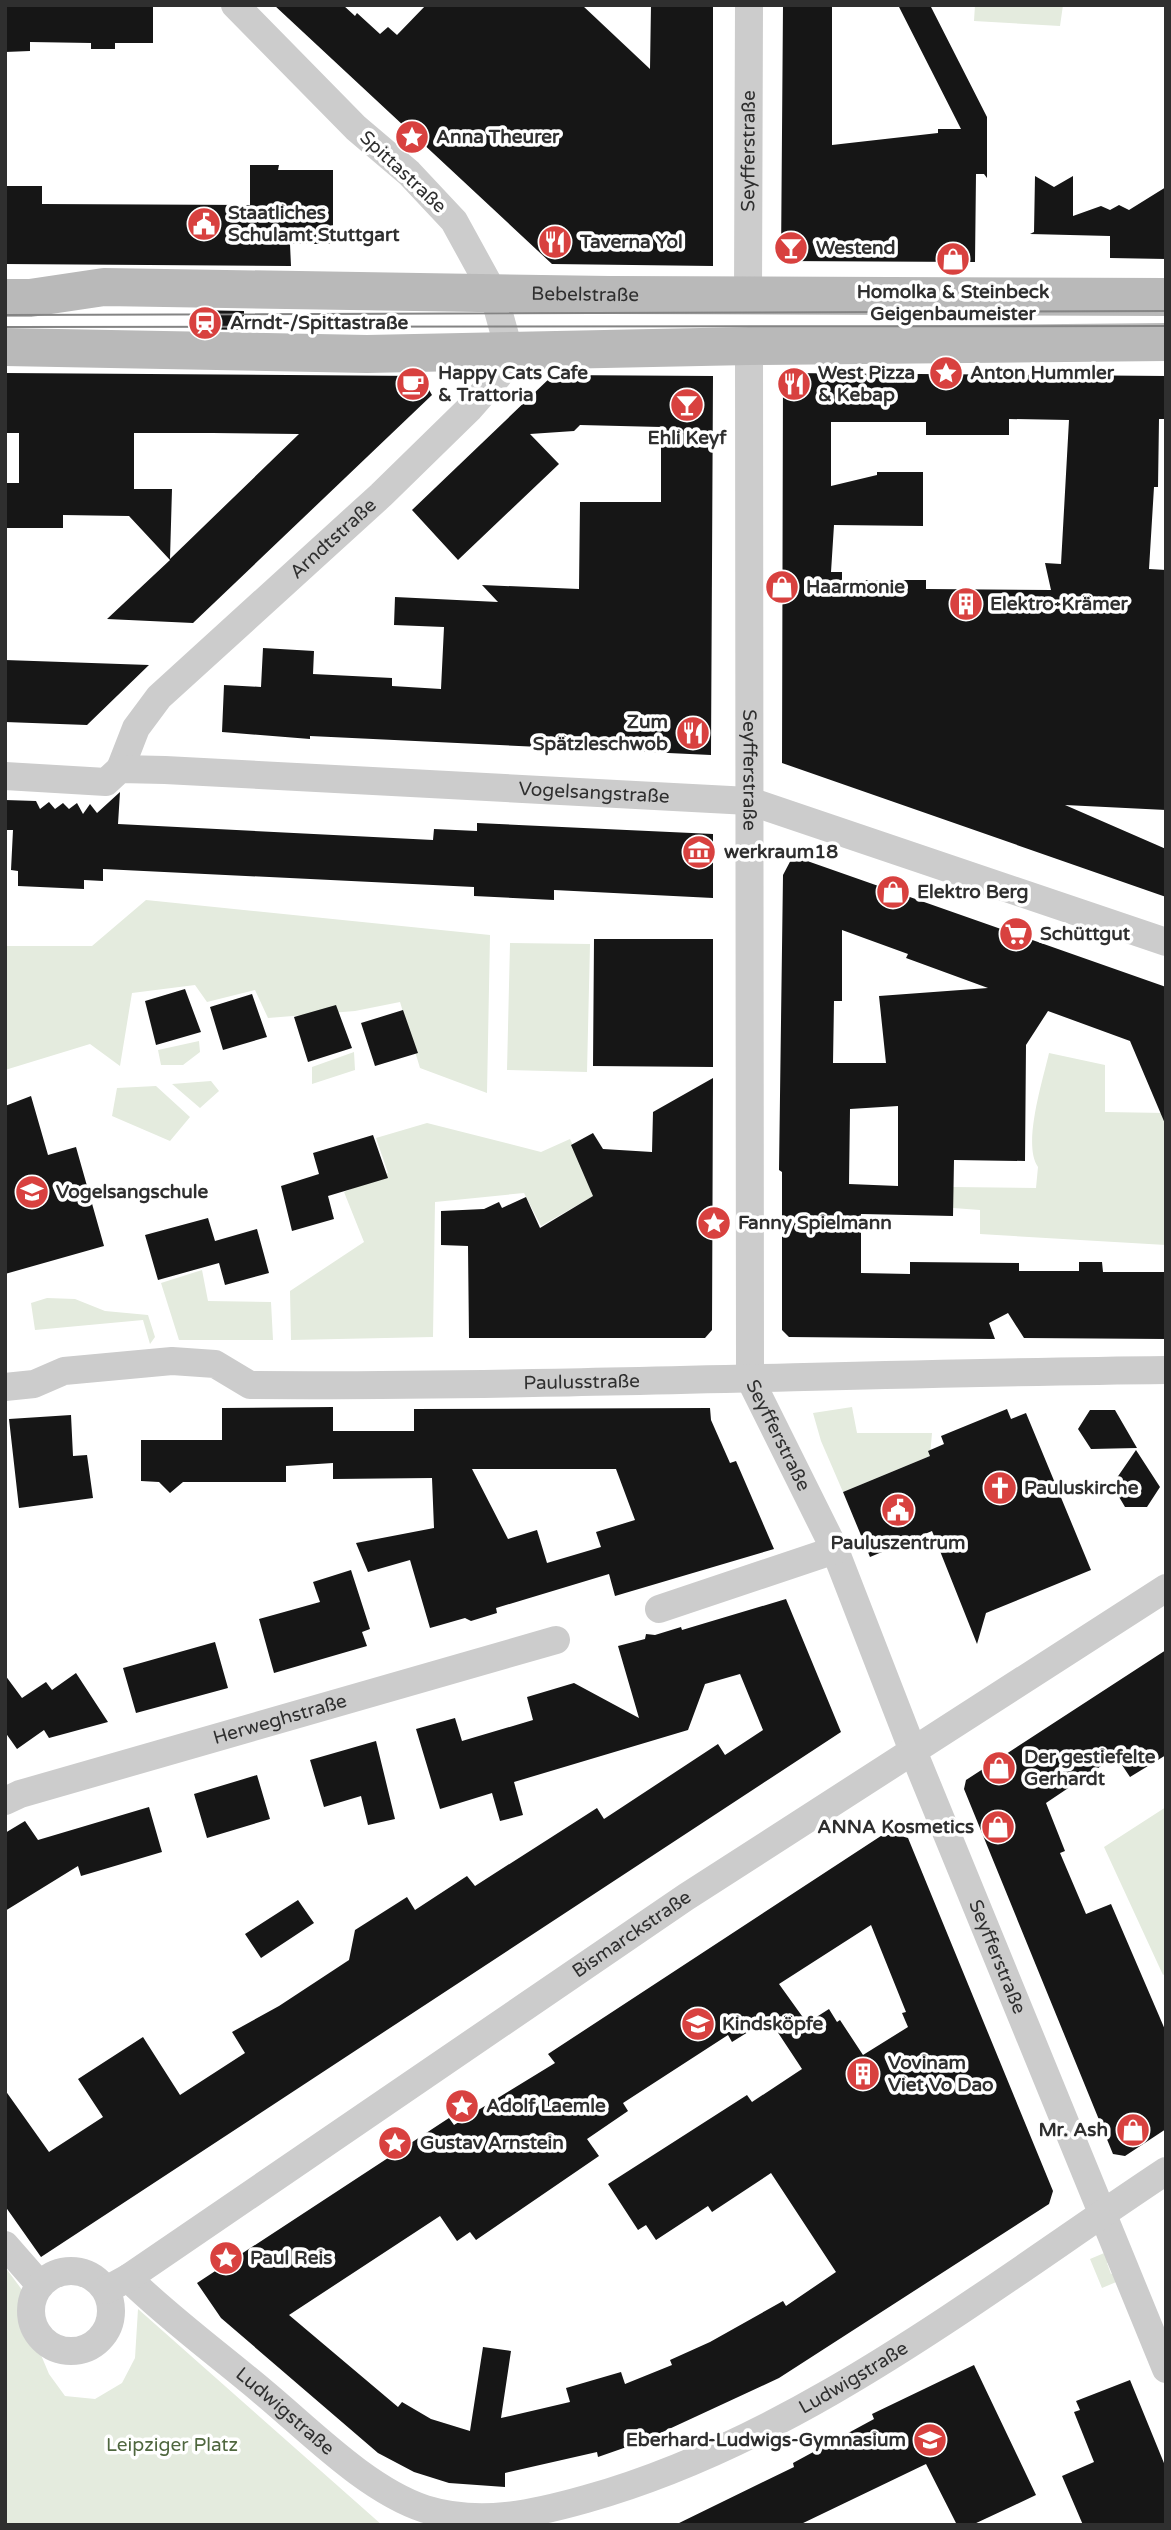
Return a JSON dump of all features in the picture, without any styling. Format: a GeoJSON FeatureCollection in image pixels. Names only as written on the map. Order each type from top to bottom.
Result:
{"type":"FeatureCollection","features":[{"type":"Feature","properties":{"kind":"street","name":"Spittastraße"},"geometry":{"type":"LineString","coordinates":[[234,5],[356,128],[409,173],[454,221],[493,292]]}},
{"type":"Feature","properties":{"kind":"street","name":"Seyfferstraße"},"geometry":{"type":"LineString","coordinates":[[748,296],[749,5]]}},
{"type":"Feature","properties":{"kind":"street","name":"Bebelstraße"},"geometry":{"type":"LineString","coordinates":[[5,298],[30,298],[104,286],[748,296],[1166,297]]}},
{"type":"Feature","properties":{"kind":"street"},"geometry":{"type":"LineString","coordinates":[[493,292],[509,350]]}},
{"type":"Feature","properties":{"kind":"street"},"geometry":{"type":"LineString","coordinates":[[5,348],[367,354],[749,346],[1166,342]]}},
{"type":"Feature","properties":{"kind":"street","name":"Seyfferstraße"},"geometry":{"type":"LineString","coordinates":[[749,346],[750,1379],[835,1549],[913,1751],[1166,2369]]}},
{"type":"Feature","properties":{"kind":"street","name":"Arndtstraße"},"geometry":{"type":"LineString","coordinates":[[120,769],[136,728],[159,697],[381,495],[469,409],[498,376],[509,350]]}},
{"type":"Feature","properties":{"kind":"street","name":"Vogelsangstraße"},"geometry":{"type":"LineString","coordinates":[[5,776],[106,782],[120,769],[748,801],[1166,942]]}},
{"type":"Feature","properties":{"kind":"street","name":"Paulusstraße"},"geometry":{"type":"LineString","coordinates":[[5,1387],[34,1384],[64,1371],[172,1361],[215,1364],[250,1385],[750,1379],[868,1373],[1166,1370]]}},
{"type":"Feature","properties":{"kind":"street"},"geometry":{"type":"LineString","coordinates":[[659,1609],[835,1549]]}},
{"type":"Feature","properties":{"kind":"street","name":"Bismarckstraße"},"geometry":{"type":"LineString","coordinates":[[117,2284],[686,1897],[1166,1588]]}},
{"type":"Feature","properties":{"kind":"street","name":"Herweghstraße"},"geometry":{"type":"LineString","coordinates":[[5,1801],[20,1794],[556,1640]]}},
{"type":"Feature","properties":{"kind":"street","name":"Ludwigstraße"},"geometry":{"type":"LineString","coordinates":[[117,2284],[374,2483],[424,2509],[480,2519],[534,2514],[631,2487],[765,2430],[947,2320],[1166,2171]]}},
{"type":"Feature","properties":{"kind":"street"},"geometry":{"type":"LineString","coordinates":[[5,2245],[40,2285]]}},
{"type":"Feature","properties":{"kind":"street"},"geometry":{"type":"LineString","coordinates":[[66,2271],[82,2272],[117,2284],[108,2328],[96,2343],[79,2351],[60,2350],[38,2336],[32,2320],[31,2300],[40,2285],[52,2276],[66,2271]]}},
{"type":"Feature","properties":{"kind":"green space"},"geometry":{"type":"Polygon","coordinates":[[[975,5],[1063,5],[1060,26],[974,21],[975,5]]]}},
{"type":"Feature","properties":{"kind":"green space"},"geometry":{"type":"Polygon","coordinates":[[[146,900],[490,935],[487,1093],[420,1068],[400,1002],[355,1011],[268,1018],[255,990],[207,1002],[195,985],[132,993],[120,1066],[90,1044],[5,1070],[5,946],[92,946],[146,900]]]}},
{"type":"Feature","properties":{"kind":"green space"},"geometry":{"type":"Polygon","coordinates":[[[510,943],[590,944],[587,1072],[507,1070],[510,943]]]}},
{"type":"Feature","properties":{"kind":"green space"},"geometry":{"type":"Polygon","coordinates":[[[199,1041],[200,1052],[183,1065],[161,1065],[158,1050],[199,1041]]]}},
{"type":"Feature","properties":{"kind":"green space"},"geometry":{"type":"Polygon","coordinates":[[[354,1052],[355,1070],[312,1084],[312,1067],[354,1052]]]}},
{"type":"Feature","properties":{"kind":"green space"},"geometry":{"type":"Polygon","coordinates":[[[1049,1053],[1105,1065],[1105,1112],[1166,1113],[1166,1245],[980,1234],[980,1210],[953,1208],[953,1187],[1036,1188],[1038,1167],[1032,1144],[1033,1128],[1049,1053]]]}},
{"type":"Feature","properties":{"kind":"green space"},"geometry":{"type":"Polygon","coordinates":[[[211,1081],[219,1091],[200,1108],[172,1084],[211,1081]]]}},
{"type":"Feature","properties":{"kind":"green space"},"geometry":{"type":"Polygon","coordinates":[[[156,1086],[190,1117],[170,1141],[112,1116],[117,1088],[156,1086]]]}},
{"type":"Feature","properties":{"kind":"green space"},"geometry":{"type":"Polygon","coordinates":[[[427,1123],[541,1152],[570,1139],[595,1195],[541,1226],[524,1193],[435,1202],[433,1337],[291,1340],[290,1291],[364,1242],[344,1192],[388,1173],[376,1138],[427,1123]]]}},
{"type":"Feature","properties":{"kind":"green space"},"geometry":{"type":"Polygon","coordinates":[[[202,1270],[208,1301],[271,1302],[273,1340],[179,1340],[161,1283],[202,1270]]]}},
{"type":"Feature","properties":{"kind":"green space"},"geometry":{"type":"Polygon","coordinates":[[[47,1298],[75,1299],[105,1311],[148,1315],[155,1337],[150,1344],[143,1320],[35,1330],[31,1303],[47,1298]]]}},
{"type":"Feature","properties":{"kind":"green space"},"geometry":{"type":"Polygon","coordinates":[[[852,1407],[857,1433],[932,1433],[930,1456],[843,1492],[821,1441],[813,1413],[852,1407]]]}},
{"type":"Feature","properties":{"kind":"green space"},"geometry":{"type":"Polygon","coordinates":[[[1166,1807],[1166,1973],[1163,1975],[1104,1847],[1166,1807]]]}},
{"type":"Feature","properties":{"kind":"green space"},"geometry":{"type":"Polygon","coordinates":[[[1109,2251],[1113,2261],[1107,2263],[1111,2274],[1118,2271],[1121,2280],[1102,2288],[1090,2259],[1109,2251]]]}},
{"type":"Feature","properties":{"kind":"green space","name":"Leipziger Platz"},"geometry":{"type":"Polygon","coordinates":[[[5,2267],[34,2306],[36,2343],[49,2374],[65,2396],[95,2399],[122,2383],[135,2358],[138,2309],[382,2525],[5,2525],[5,2267]]]}},
{"type":"Feature","properties":{"kind":"building"},"geometry":{"type":"Polygon","coordinates":[[[5,5],[153,5],[153,43],[115,43],[115,49],[91,49],[91,43],[30,42],[30,51],[5,52],[5,5]]]}},
{"type":"Feature","properties":{"kind":"building"},"geometry":{"type":"Polygon","coordinates":[[[274,5],[343,5],[355,16],[357,13],[380,34],[388,27],[397,35],[426,5],[582,5],[650,69],[651,5],[713,5],[713,266],[552,264],[274,5]]]}},
{"type":"Feature","properties":{"kind":"building"},"geometry":{"type":"Polygon","coordinates":[[[783,5],[832,5],[832,145],[938,133],[938,129],[961,129],[898,5],[930,5],[987,117],[987,178],[984,174],[976,174],[975,262],[781,261],[783,5]]]}},
{"type":"Feature","properties":{"kind":"building","name":"Staatliches Schulamt Stuttgart"},"geometry":{"type":"Polygon","coordinates":[[[250,165],[279,165],[278,170],[333,170],[333,244],[290,244],[291,266],[5,264],[5,186],[42,186],[42,204],[250,205],[250,165]]]}},
{"type":"Feature","properties":{"kind":"building"},"geometry":{"type":"Polygon","coordinates":[[[1035,176],[1054,187],[1073,176],[1073,216],[1101,206],[1110,210],[1119,205],[1129,210],[1166,187],[1166,259],[1110,258],[1110,236],[1030,234],[1034,232],[1035,176]]]}},
{"type":"Feature","properties":{"kind":"building"},"geometry":{"type":"Polygon","coordinates":[[[194,310],[244,311],[244,330],[193,329],[194,310]]]}},
{"type":"Feature","properties":{"kind":"building"},"geometry":{"type":"Polygon","coordinates":[[[5,373],[421,376],[432,395],[193,623],[107,619],[170,560],[129,516],[63,515],[63,528],[5,528],[5,483],[19,483],[19,433],[5,433],[5,373]],[[134,433],[134,489],[172,489],[170,559],[299,434],[134,433]]]}},
{"type":"Feature","properties":{"kind":"building"},"geometry":{"type":"Polygon","coordinates":[[[783,373],[1166,376],[1166,419],[1159,419],[1158,487],[1154,487],[1149,569],[1166,570],[1166,810],[1065,805],[1166,849],[1166,897],[782,763],[783,373]],[[1009,419],[1009,435],[926,435],[926,422],[831,422],[831,486],[877,475],[877,472],[923,472],[923,526],[834,525],[831,572],[842,572],[842,580],[926,580],[926,589],[1051,590],[1045,563],[1061,564],[1069,420],[1009,419]]]}},
{"type":"Feature","properties":{"kind":"building"},"geometry":{"type":"Polygon","coordinates":[[[553,375],[713,376],[711,755],[310,736],[310,739],[222,732],[224,685],[261,687],[263,648],[314,651],[313,674],[392,678],[392,686],[441,689],[444,627],[394,625],[395,597],[498,602],[482,585],[579,589],[580,502],[661,502],[661,427],[580,425],[574,431],[530,434],[559,464],[458,560],[412,510],[553,375]]]}},
{"type":"Feature","properties":{"kind":"building"},"geometry":{"type":"Polygon","coordinates":[[[5,660],[149,665],[87,725],[5,722],[5,660]]]}},
{"type":"Feature","properties":{"kind":"building"},"geometry":{"type":"Polygon","coordinates":[[[120,792],[118,824],[433,840],[434,829],[477,831],[477,823],[713,834],[713,898],[554,890],[554,900],[474,896],[474,887],[103,869],[103,881],[84,880],[84,889],[18,886],[18,871],[11,870],[13,830],[5,830],[5,800],[36,801],[40,809],[49,802],[55,809],[63,803],[69,809],[77,803],[83,814],[90,804],[97,813],[120,792]]]}},
{"type":"Feature","properties":{"kind":"building"},"geometry":{"type":"Polygon","coordinates":[[[793,856],[1166,987],[1166,1126],[1130,1041],[1048,1011],[1026,1045],[1025,1161],[954,1160],[953,1216],[861,1214],[861,1273],[910,1274],[910,1262],[1019,1263],[1019,1271],[1079,1271],[1079,1262],[1102,1262],[1103,1272],[1166,1272],[1166,1339],[1024,1338],[1008,1313],[989,1323],[995,1339],[789,1337],[782,1330],[782,1172],[779,1170],[783,875],[793,856]],[[842,930],[842,1001],[834,1001],[833,1063],[886,1063],[879,996],[988,988],[906,958],[908,954],[842,930]],[[898,1106],[850,1109],[849,1184],[898,1186],[898,1106]]]}},
{"type":"Feature","properties":{"kind":"building"},"geometry":{"type":"Polygon","coordinates":[[[594,939],[713,939],[713,1067],[593,1066],[594,939]]]}},
{"type":"Feature","properties":{"kind":"building"},"geometry":{"type":"Polygon","coordinates":[[[185,989],[201,1032],[156,1045],[145,1001],[185,989]]]}},
{"type":"Feature","properties":{"kind":"building"},"geometry":{"type":"Polygon","coordinates":[[[252,994],[267,1037],[223,1050],[210,1007],[252,994]]]}},
{"type":"Feature","properties":{"kind":"building"},"geometry":{"type":"Polygon","coordinates":[[[336,1005],[352,1048],[308,1062],[294,1017],[336,1005]]]}},
{"type":"Feature","properties":{"kind":"building"},"geometry":{"type":"Polygon","coordinates":[[[403,1010],[418,1053],[375,1066],[361,1023],[403,1010]]]}},
{"type":"Feature","properties":{"kind":"building"},"geometry":{"type":"Polygon","coordinates":[[[713,1078],[712,1330],[705,1338],[469,1338],[468,1246],[441,1245],[441,1211],[484,1209],[499,1202],[502,1208],[526,1197],[540,1228],[593,1196],[571,1145],[593,1133],[603,1149],[652,1152],[653,1112],[713,1078]]]}},
{"type":"Feature","properties":{"kind":"building","name":"Vogelsangschule"},"geometry":{"type":"Polygon","coordinates":[[[31,1096],[48,1155],[76,1147],[104,1246],[5,1274],[5,1106],[31,1096]]]}},
{"type":"Feature","properties":{"kind":"building"},"geometry":{"type":"Polygon","coordinates":[[[373,1135],[388,1178],[328,1196],[334,1219],[292,1231],[281,1186],[319,1174],[313,1153],[373,1135]]]}},
{"type":"Feature","properties":{"kind":"building"},"geometry":{"type":"Polygon","coordinates":[[[208,1218],[215,1241],[257,1229],[269,1273],[225,1285],[219,1263],[158,1280],[145,1235],[208,1218]]]}},
{"type":"Feature","properties":{"kind":"building"},"geometry":{"type":"Polygon","coordinates":[[[333,1407],[333,1431],[414,1431],[414,1409],[710,1408],[711,1420],[730,1463],[736,1461],[774,1549],[615,1596],[609,1574],[496,1608],[497,1613],[471,1621],[465,1618],[430,1628],[410,1560],[368,1572],[356,1543],[434,1528],[432,1478],[333,1479],[333,1463],[286,1466],[286,1482],[183,1482],[170,1493],[159,1482],[141,1481],[141,1440],[222,1440],[222,1408],[333,1407]],[[472,1469],[508,1539],[537,1530],[547,1563],[601,1547],[596,1532],[635,1520],[616,1469],[472,1469]]]}},
{"type":"Feature","properties":{"kind":"building","name":"Pauluskirche"},"geometry":{"type":"Polygon","coordinates":[[[1007,1409],[1011,1419],[1026,1413],[1091,1570],[986,1613],[977,1644],[932,1531],[870,1557],[843,1492],[930,1456],[928,1451],[944,1444],[941,1436],[1007,1409]]]}},
{"type":"Feature","properties":{"kind":"building"},"geometry":{"type":"Polygon","coordinates":[[[1090,1410],[1115,1410],[1137,1448],[1091,1449],[1078,1429],[1090,1410]]]}},
{"type":"Feature","properties":{"kind":"building"},"geometry":{"type":"Polygon","coordinates":[[[71,1415],[73,1456],[87,1455],[93,1498],[19,1508],[9,1419],[71,1415]]]}},
{"type":"Feature","properties":{"kind":"building"},"geometry":{"type":"Polygon","coordinates":[[[1136,1450],[1160,1487],[1147,1507],[1125,1507],[1112,1485],[1136,1450]]]}},
{"type":"Feature","properties":{"kind":"building"},"geometry":{"type":"Polygon","coordinates":[[[351,1570],[370,1629],[362,1632],[367,1646],[274,1673],[259,1619],[320,1602],[313,1582],[351,1570]]]}},
{"type":"Feature","properties":{"kind":"building"},"geometry":{"type":"Polygon","coordinates":[[[786,1599],[841,1732],[41,2257],[5,2206],[5,2090],[49,2152],[103,2117],[78,2079],[143,2037],[180,2095],[245,2053],[232,2032],[279,2006],[349,1960],[355,1930],[407,1897],[415,1910],[467,1876],[475,1886],[597,1808],[604,1819],[718,1744],[725,1755],[763,1730],[740,1674],[705,1684],[688,1730],[514,1782],[523,1815],[500,1821],[492,1793],[440,1809],[416,1729],[455,1718],[462,1741],[533,1720],[527,1697],[574,1683],[639,1718],[618,1646],[645,1639],[646,1634],[655,1635],[681,1627],[682,1630],[786,1599]]]}},
{"type":"Feature","properties":{"kind":"building"},"geometry":{"type":"Polygon","coordinates":[[[215,1642],[228,1688],[136,1713],[123,1668],[215,1642]]]}},
{"type":"Feature","properties":{"kind":"building"},"geometry":{"type":"Polygon","coordinates":[[[1166,1650],[1166,1755],[1130,1777],[1116,1756],[1046,1803],[1065,1851],[1060,1853],[1086,1914],[1111,1904],[1166,2032],[1166,2129],[1125,2156],[1113,2154],[964,1789],[966,1780],[1166,1650]]]}},
{"type":"Feature","properties":{"kind":"building"},"geometry":{"type":"Polygon","coordinates":[[[76,1673],[108,1722],[49,1738],[44,1730],[17,1749],[5,1732],[5,1675],[22,1698],[46,1682],[52,1690],[76,1673]]]}},
{"type":"Feature","properties":{"kind":"building"},"geometry":{"type":"Polygon","coordinates":[[[376,1741],[395,1819],[368,1825],[361,1796],[324,1807],[310,1760],[376,1741]]]}},
{"type":"Feature","properties":{"kind":"building"},"geometry":{"type":"Polygon","coordinates":[[[257,1775],[270,1819],[207,1838],[194,1794],[257,1775]]]}},
{"type":"Feature","properties":{"kind":"building"},"geometry":{"type":"Polygon","coordinates":[[[149,1807],[162,1852],[81,1876],[78,1866],[5,1911],[5,1833],[25,1821],[38,1840],[149,1807]]]}},
{"type":"Feature","properties":{"kind":"building"},"geometry":{"type":"Polygon","coordinates":[[[887,1832],[908,1838],[1053,2191],[1049,2204],[779,2378],[641,2442],[598,2457],[597,2452],[505,2473],[505,2487],[449,2483],[414,2472],[378,2453],[221,2318],[197,2283],[449,2118],[454,2125],[555,2063],[548,2054],[887,1832]],[[871,1925],[779,1984],[807,2023],[829,2009],[837,2022],[840,2020],[863,2055],[908,2027],[902,2013],[906,2012],[871,1925]],[[769,2019],[732,2042],[728,2035],[623,2103],[628,2111],[587,2139],[599,2156],[476,2240],[470,2232],[457,2241],[440,2216],[289,2315],[398,2407],[402,2402],[431,2419],[470,2431],[483,2347],[511,2351],[501,2418],[570,2402],[566,2388],[621,2372],[625,2384],[672,2365],[670,2360],[710,2342],[783,2301],[786,2306],[836,2272],[771,2173],[712,2212],[708,2206],[656,2240],[646,2225],[638,2230],[608,2184],[747,2095],[752,2102],[802,2069],[769,2019]]]}},
{"type":"Feature","properties":{"kind":"building"},"geometry":{"type":"Polygon","coordinates":[[[298,1900],[314,1923],[261,1958],[245,1934],[298,1900]]]}},
{"type":"Feature","properties":{"kind":"building","name":"Eberhard-Ludwigs-Gymnasium"},"geometry":{"type":"Polygon","coordinates":[[[974,2365],[1036,2495],[972,2525],[957,2525],[926,2464],[799,2525],[675,2525],[794,2467],[793,2463],[874,2419],[872,2414],[974,2365]]]}},
{"type":"Feature","properties":{"kind":"building"},"geometry":{"type":"Polygon","coordinates":[[[1130,2380],[1166,2468],[1166,2525],[1083,2525],[1062,2476],[1094,2462],[1074,2412],[1080,2410],[1076,2401],[1130,2380]]]}},
{"type":"Feature","properties":{"kind":"tram line"},"geometry":{"type":"LineString","coordinates":[[5,315],[1166,311]]}},
{"type":"Feature","properties":{"kind":"tram line"},"geometry":{"type":"LineString","coordinates":[[5,327],[1166,326]]}},
{"type":"Feature","properties":{"kind":"place","name":"Anna Theurer"},"geometry":{"type":"Point","coordinates":[412,137]}},
{"type":"Feature","properties":{"kind":"place","name":"Staatliches Schulamt Stuttgart"},"geometry":{"type":"Point","coordinates":[204,224]}},
{"type":"Feature","properties":{"kind":"place","name":"Taverna Yol"},"geometry":{"type":"Point","coordinates":[555,242]}},
{"type":"Feature","properties":{"kind":"place","name":"Westend"},"geometry":{"type":"Point","coordinates":[791,248]}},
{"type":"Feature","properties":{"kind":"place","name":"Homolka & Steinbeck Geigenbaumeister"},"geometry":{"type":"Point","coordinates":[953,259]}},
{"type":"Feature","properties":{"kind":"place","name":"Arndt-/Spittastraße"},"geometry":{"type":"Point","coordinates":[205,323]}},
{"type":"Feature","properties":{"kind":"place","name":"Anton Hummler"},"geometry":{"type":"Point","coordinates":[946,373]}},
{"type":"Feature","properties":{"kind":"place","name":"Happy Cats Cafe & Trattoria"},"geometry":{"type":"Point","coordinates":[413,384]}},
{"type":"Feature","properties":{"kind":"place","name":"West Pizza & Kebap"},"geometry":{"type":"Point","coordinates":[794,384]}},
{"type":"Feature","properties":{"kind":"place","name":"Ehli Keyf"},"geometry":{"type":"Point","coordinates":[687,405]}},
{"type":"Feature","properties":{"kind":"place","name":"Haarmonie"},"geometry":{"type":"Point","coordinates":[782,587]}},
{"type":"Feature","properties":{"kind":"place","name":"Elektro-Krämer"},"geometry":{"type":"Point","coordinates":[966,604]}},
{"type":"Feature","properties":{"kind":"place","name":"Zum Spätzleschwob"},"geometry":{"type":"Point","coordinates":[693,733]}},
{"type":"Feature","properties":{"kind":"place","name":"werkraum18"},"geometry":{"type":"Point","coordinates":[699,852]}},
{"type":"Feature","properties":{"kind":"place","name":"Elektro Berg"},"geometry":{"type":"Point","coordinates":[893,892]}},
{"type":"Feature","properties":{"kind":"place","name":"Schüttgut"},"geometry":{"type":"Point","coordinates":[1016,934]}},
{"type":"Feature","properties":{"kind":"place","name":"Vogelsangschule"},"geometry":{"type":"Point","coordinates":[32,1192]}},
{"type":"Feature","properties":{"kind":"place","name":"Fanny Spielmann"},"geometry":{"type":"Point","coordinates":[714,1223]}},
{"type":"Feature","properties":{"kind":"place","name":"Pauluskirche"},"geometry":{"type":"Point","coordinates":[1000,1488]}},
{"type":"Feature","properties":{"kind":"place","name":"Pauluszentrum"},"geometry":{"type":"Point","coordinates":[898,1510]}},
{"type":"Feature","properties":{"kind":"place","name":"Der gestiefelte Gerhardt"},"geometry":{"type":"Point","coordinates":[999,1768]}},
{"type":"Feature","properties":{"kind":"place","name":"ANNA Kosmetics"},"geometry":{"type":"Point","coordinates":[998,1827]}},
{"type":"Feature","properties":{"kind":"place","name":"Kindsköpfe"},"geometry":{"type":"Point","coordinates":[698,2024]}},
{"type":"Feature","properties":{"kind":"place","name":"Vovinam Viet Vo Dao"},"geometry":{"type":"Point","coordinates":[863,2074]}},
{"type":"Feature","properties":{"kind":"place","name":"Adolf Laemle"},"geometry":{"type":"Point","coordinates":[462,2106]}},
{"type":"Feature","properties":{"kind":"place","name":"Mr. Ash"},"geometry":{"type":"Point","coordinates":[1133,2130]}},
{"type":"Feature","properties":{"kind":"place","name":"Gustav Arnstein"},"geometry":{"type":"Point","coordinates":[395,2143]}},
{"type":"Feature","properties":{"kind":"place","name":"Paul Reis"},"geometry":{"type":"Point","coordinates":[226,2258]}},
{"type":"Feature","properties":{"kind":"place","name":"Eberhard-Ludwigs-Gymnasium"},"geometry":{"type":"Point","coordinates":[930,2440]}}]}
